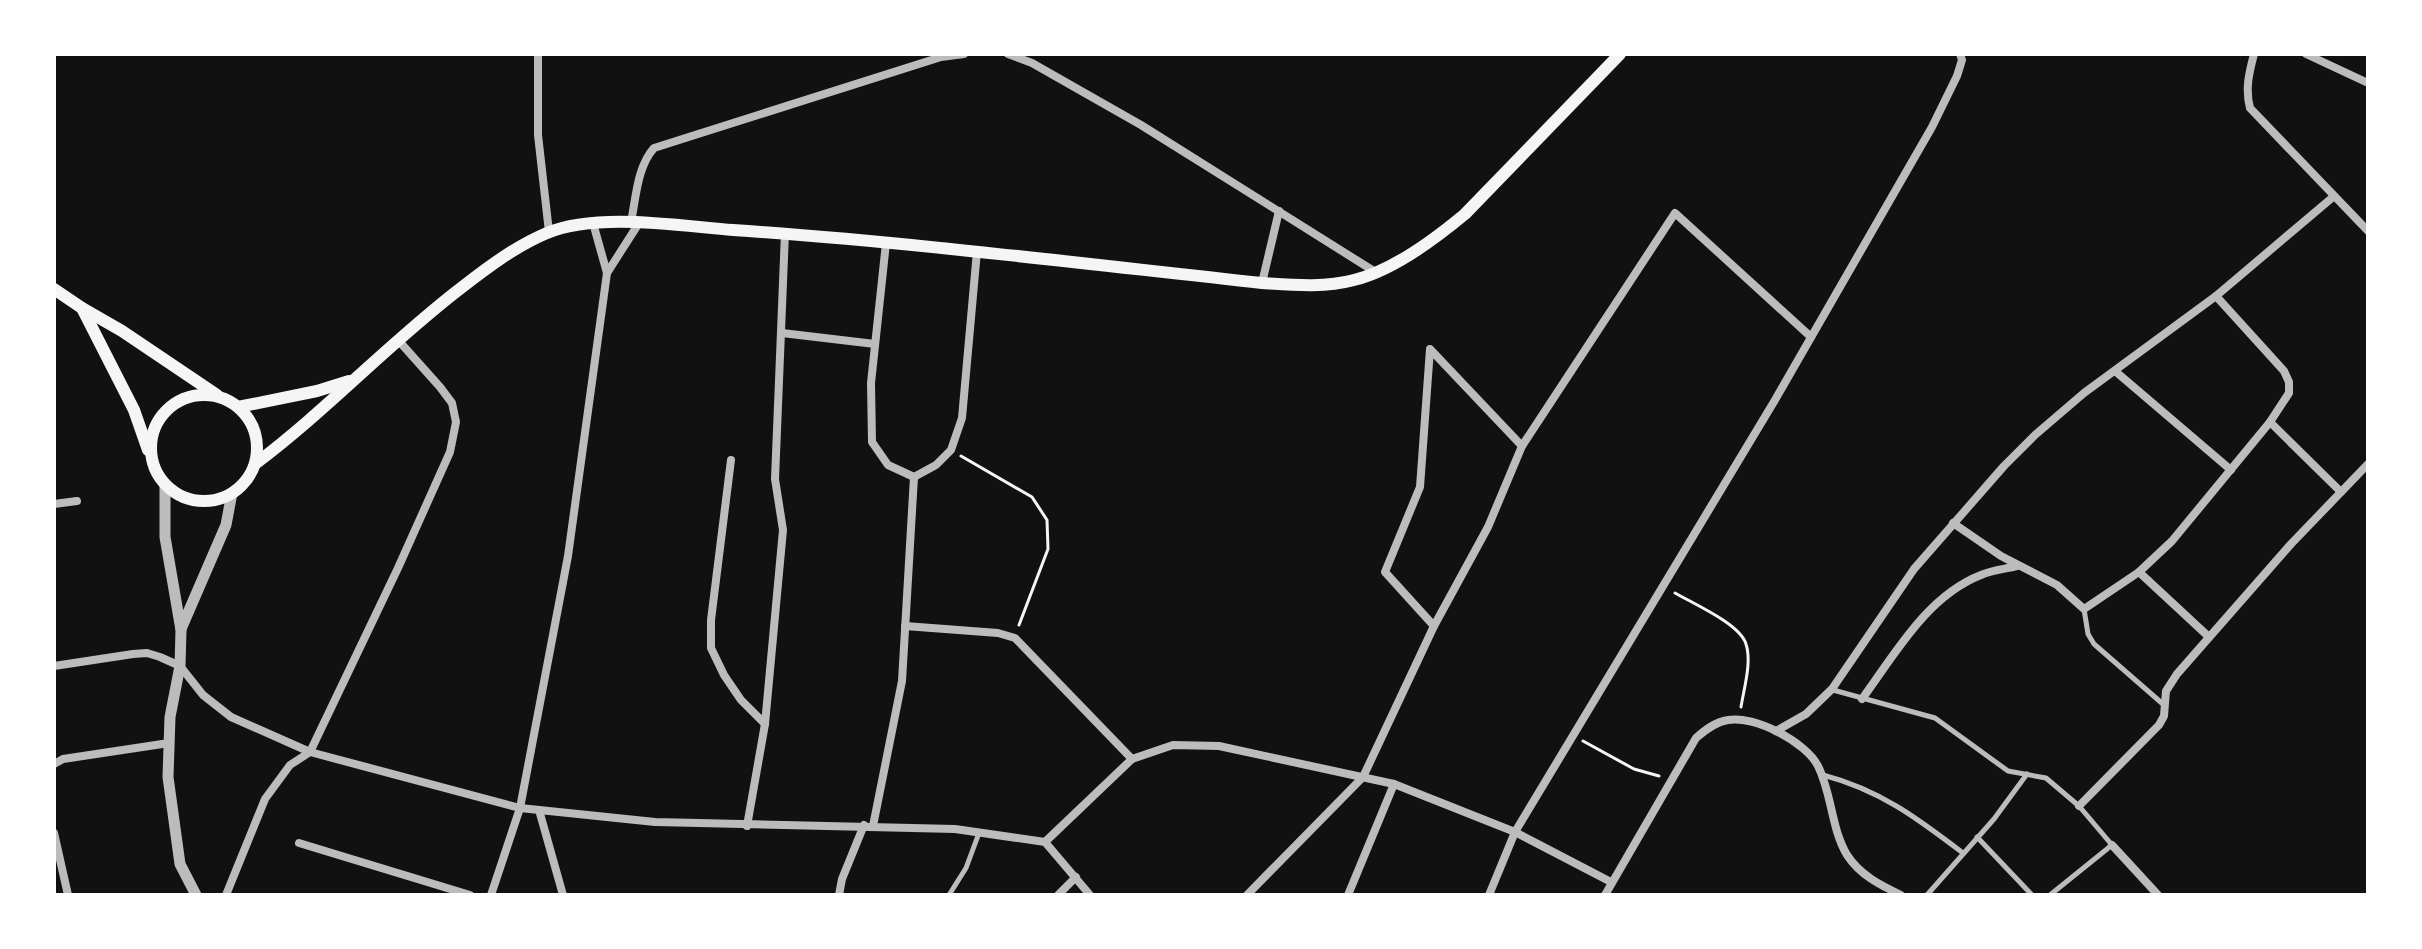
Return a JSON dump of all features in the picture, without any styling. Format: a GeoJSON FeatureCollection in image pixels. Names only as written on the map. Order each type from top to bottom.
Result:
{"type":"FeatureCollection","features":[{"type":"Feature","properties":{"kind":"main road"},"geometry":{"type":"LineString","coordinates":[[255,464],[309,422],[398,340],[483,271],[549,232],[593,223],[785,233],[1308,286],[1343,283],[1377,273],[1437,237],[1465,214],[1620,54]]}},
{"type":"Feature","properties":{"kind":"main road"},"geometry":{"type":"LineString","coordinates":[[54,289],[238,407],[255,433],[257,449],[255,464],[246,480],[232,493],[216,500],[197,501],[180,495],[165,484],[152,461],[134,410],[82,308]]}},
{"type":"Feature","properties":{"kind":"main road"},"geometry":{"type":"LineString","coordinates":[[238,407],[317,391],[352,380]]}},
{"type":"Feature","properties":{"kind":"main road"},"geometry":{"type":"LineString","coordinates":[[152,461],[152,437],[162,415],[173,404],[188,397],[220,397]]}},
{"type":"Feature","properties":{"kind":"street"},"geometry":{"type":"LineString","coordinates":[[491,895],[520,808],[568,556],[607,273],[635,223],[646,159],[654,148],[941,57],[964,54]]}},
{"type":"Feature","properties":{"kind":"street"},"geometry":{"type":"LineString","coordinates":[[1008,54],[1032,63],[1141,125],[1377,273]]}},
{"type":"Feature","properties":{"kind":"street"},"geometry":{"type":"LineString","coordinates":[[1489,895],[1515,832],[1811,337],[1932,127],[1957,76],[1962,60],[1960,54]]}},
{"type":"Feature","properties":{"kind":"street"},"geometry":{"type":"LineString","coordinates":[[2254,54],[2246,96],[2250,108],[2368,231]]}},
{"type":"Feature","properties":{"kind":"street"},"geometry":{"type":"LineString","coordinates":[[2306,54],[2368,83]]}},
{"type":"Feature","properties":{"kind":"street"},"geometry":{"type":"LineString","coordinates":[[537,55],[538,135],[549,232]]}},
{"type":"Feature","properties":{"kind":"street"},"geometry":{"type":"LineString","coordinates":[[1776,731],[1806,714],[1832,689],[1914,569],[2035,435],[2084,393],[2216,296],[2333,197]]}},
{"type":"Feature","properties":{"kind":"street"},"geometry":{"type":"LineString","coordinates":[[1262,283],[1279,211]]}},
{"type":"Feature","properties":{"kind":"street"},"geometry":{"type":"LineString","coordinates":[[1247,895],[1363,777],[1434,626],[1488,527],[1522,446],[1675,213],[1811,337]]}},
{"type":"Feature","properties":{"kind":"street"},"geometry":{"type":"LineString","coordinates":[[593,223],[607,273]]}},
{"type":"Feature","properties":{"kind":"street"},"geometry":{"type":"LineString","coordinates":[[747,826],[765,724],[783,530],[775,479],[785,233]]}},
{"type":"Feature","properties":{"kind":"street"},"geometry":{"type":"LineString","coordinates":[[886,243],[870,410],[872,442],[888,465],[914,477]]}},
{"type":"Feature","properties":{"kind":"street"},"geometry":{"type":"LineString","coordinates":[[914,477],[936,465],[951,450],[962,418],[977,251]]}},
{"type":"Feature","properties":{"kind":"street"},"geometry":{"type":"LineString","coordinates":[[1953,523],[2018,566],[2057,585],[2084,609],[2139,572],[2172,541],[2270,422],[2289,393],[2289,382],[2271,355],[2216,296]]}},
{"type":"Feature","properties":{"kind":"street"},"geometry":{"type":"LineString","coordinates":[[782,333],[875,344]]}},
{"type":"Feature","properties":{"kind":"street"},"geometry":{"type":"LineString","coordinates":[[226,895],[265,799],[290,765],[310,752],[450,452],[456,422],[452,403],[398,340]]}},
{"type":"Feature","properties":{"kind":"street"},"geometry":{"type":"LineString","coordinates":[[1434,626],[1385,572],[1420,487],[1430,349],[1522,446]]}},
{"type":"Feature","properties":{"kind":"street"},"geometry":{"type":"LineString","coordinates":[[2115,371],[2231,470]]}},
{"type":"Feature","properties":{"kind":"street"},"geometry":{"type":"LineString","coordinates":[[2270,422],[2341,492]]}},
{"type":"Feature","properties":{"kind":"street"},"geometry":{"type":"LineString","coordinates":[[731,460],[711,620],[711,648],[741,700],[765,724]]}},
{"type":"Feature","properties":{"kind":"street"},"geometry":{"type":"LineString","coordinates":[[2079,806],[2159,725],[2164,716],[2166,691],[2177,674],[2341,492],[2364,473],[2368,464]]}},
{"type":"Feature","properties":{"kind":"street"},"geometry":{"type":"LineString","coordinates":[[839,895],[842,879],[868,826],[902,681],[914,477]]}},
{"type":"Feature","properties":{"kind":"street"},"geometry":{"type":"LineString","coordinates":[[165,484],[165,537],[181,630],[180,666],[170,717],[168,777],[180,864],[196,895]]}},
{"type":"Feature","properties":{"kind":"street"},"geometry":{"type":"LineString","coordinates":[[181,630],[226,525],[232,493]]}},
{"type":"Feature","properties":{"kind":"street"},"geometry":{"type":"LineString","coordinates":[[54,504],[77,501]]}},
{"type":"Feature","properties":{"kind":"street"},"geometry":{"type":"LineString","coordinates":[[1862,699],[1919,622],[1940,600],[1983,574],[2018,566]]}},
{"type":"Feature","properties":{"kind":"street"},"geometry":{"type":"LineString","coordinates":[[2139,572],[2209,637]]}},
{"type":"Feature","properties":{"kind":"street"},"geometry":{"type":"LineString","coordinates":[[905,626],[998,633],[1015,638],[1031,651],[1132,759]]}},
{"type":"Feature","properties":{"kind":"street"},"geometry":{"type":"LineString","coordinates":[[54,666],[147,653],[180,666],[203,695],[231,717],[310,752],[520,808],[655,822],[955,829],[1045,842],[1090,895]]}},
{"type":"Feature","properties":{"kind":"street"},"geometry":{"type":"LineString","coordinates":[[1605,895],[1687,750],[1705,731],[1725,720],[1740,718],[1776,731],[1816,762],[1837,833],[1848,857],[1864,874],[1901,895]]}},
{"type":"Feature","properties":{"kind":"street"},"geometry":{"type":"LineString","coordinates":[[54,764],[63,759],[169,743]]}},
{"type":"Feature","properties":{"kind":"street"},"geometry":{"type":"LineString","coordinates":[[1045,842],[1132,759],[1173,745],[1219,746],[1394,784],[1515,832],[1611,882]]}},
{"type":"Feature","properties":{"kind":"street"},"geometry":{"type":"LineString","coordinates":[[1348,895],[1394,784]]}},
{"type":"Feature","properties":{"kind":"street"},"geometry":{"type":"LineString","coordinates":[[539,810],[563,895]]}},
{"type":"Feature","properties":{"kind":"street"},"geometry":{"type":"LineString","coordinates":[[54,833],[68,895]]}},
{"type":"Feature","properties":{"kind":"street"},"geometry":{"type":"LineString","coordinates":[[299,843],[470,895]]}},
{"type":"Feature","properties":{"kind":"street"},"geometry":{"type":"LineString","coordinates":[[2112,845],[2158,895]]}},
{"type":"Feature","properties":{"kind":"street"},"geometry":{"type":"LineString","coordinates":[[1058,895],[1076,877]]}},
{"type":"Feature","properties":{"kind":"lane"},"geometry":{"type":"LineString","coordinates":[[2084,609],[2088,634],[2094,644],[2164,705]]}},
{"type":"Feature","properties":{"kind":"lane"},"geometry":{"type":"LineString","coordinates":[[1832,689],[1935,718],[2008,771],[2046,778],[2079,806],[2112,845],[2050,895]]}},
{"type":"Feature","properties":{"kind":"lane"},"geometry":{"type":"LineString","coordinates":[[1927,895],[2028,774]]}},
{"type":"Feature","properties":{"kind":"lane"},"geometry":{"type":"LineString","coordinates":[[1822,775],[1873,792],[1907,810],[1963,853]]}},
{"type":"Feature","properties":{"kind":"lane"},"geometry":{"type":"LineString","coordinates":[[949,895],[966,868],[979,832]]}},
{"type":"Feature","properties":{"kind":"lane"},"geometry":{"type":"LineString","coordinates":[[1977,837],[2032,895]]}},
{"type":"Feature","properties":{"kind":"path"},"geometry":{"type":"LineString","coordinates":[[951,450],[1032,497],[1047,520],[1048,549],[1015,638]]}},
{"type":"Feature","properties":{"kind":"path"},"geometry":{"type":"LineString","coordinates":[[1663,586],[1737,629],[1746,642],[1748,657],[1740,718]]}},
{"type":"Feature","properties":{"kind":"path"},"geometry":{"type":"LineString","coordinates":[[1572,735],[1634,769],[1671,779]]}}]}
